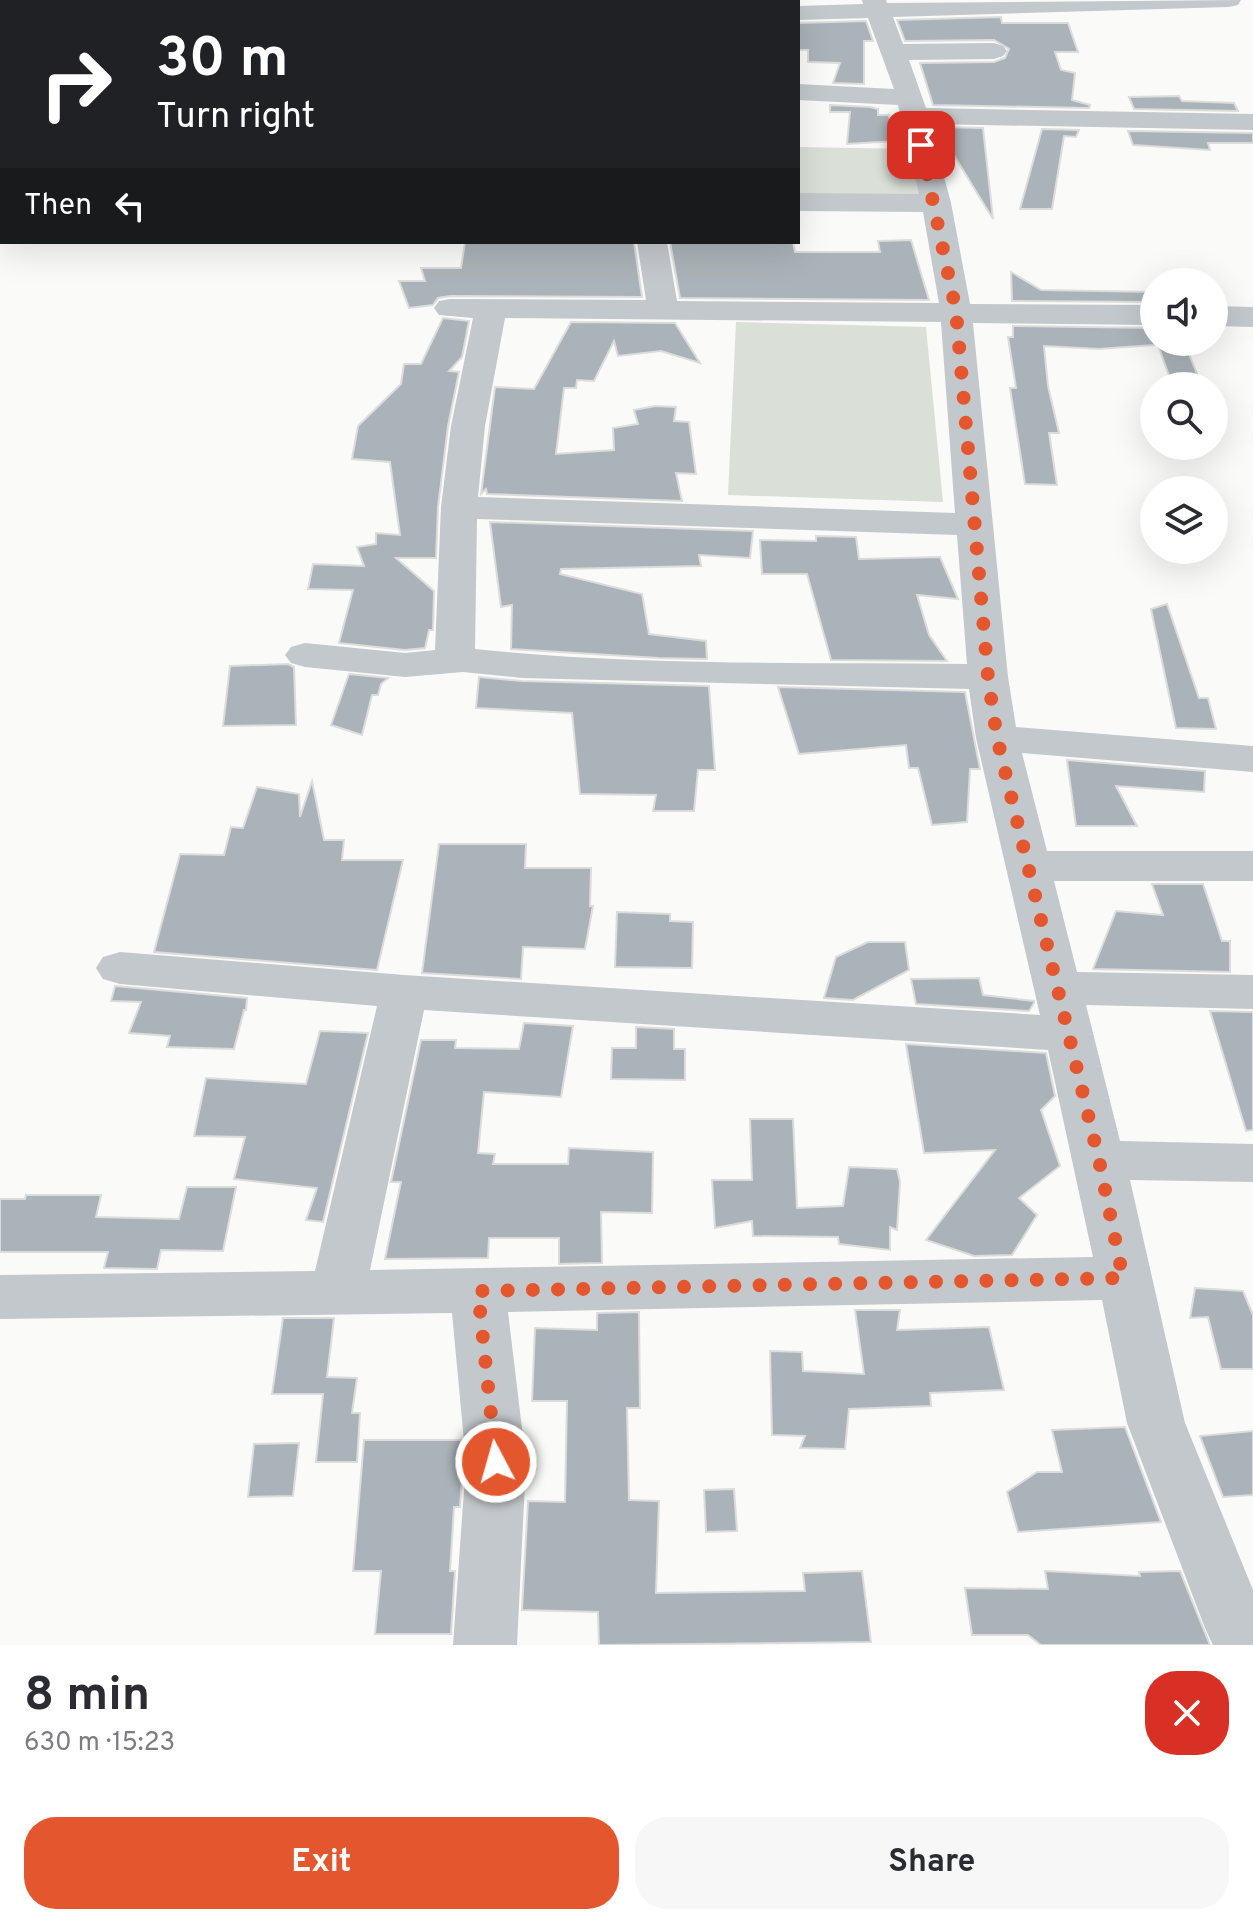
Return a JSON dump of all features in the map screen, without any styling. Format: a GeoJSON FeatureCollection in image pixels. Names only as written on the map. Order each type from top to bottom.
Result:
{"type":"FeatureCollection","features":[{"type":"Feature","properties":{"kind":"street"},"geometry":{"type":"LineString","coordinates":[[800,13],[877,6],[1229,0]]}},
{"type":"Feature","properties":{"kind":"street"},"geometry":{"type":"LineString","coordinates":[[877,6],[912,107],[936,203],[956,311],[988,677],[997,738],[1099,1160],[1156,1423],[1210,1563],[1247,1645]]}},
{"type":"Feature","properties":{"kind":"street"},"geometry":{"type":"LineString","coordinates":[[894,52],[994,51]]}},
{"type":"Feature","properties":{"kind":"street"},"geometry":{"type":"LineString","coordinates":[[800,92],[912,107],[1253,122]]}},
{"type":"Feature","properties":{"kind":"street"},"geometry":{"type":"LineString","coordinates":[[800,202],[936,203]]}},
{"type":"Feature","properties":{"kind":"street"},"geometry":{"type":"LineString","coordinates":[[652,244],[663,309]]}},
{"type":"Feature","properties":{"kind":"street"},"geometry":{"type":"LineString","coordinates":[[450,308],[1140,315]]}},
{"type":"Feature","properties":{"kind":"street"},"geometry":{"type":"LineString","coordinates":[[463,660],[453,648],[459,507],[472,394],[491,308]]}},
{"type":"Feature","properties":{"kind":"street"},"geometry":{"type":"LineString","coordinates":[[1228,316],[1253,317]]}},
{"type":"Feature","properties":{"kind":"street"},"geometry":{"type":"LineString","coordinates":[[459,507],[976,525]]}},
{"type":"Feature","properties":{"kind":"street"},"geometry":{"type":"LineString","coordinates":[[305,655],[405,665],[463,660],[482,664],[713,672],[988,677]]}},
{"type":"Feature","properties":{"kind":"street"},"geometry":{"type":"LineString","coordinates":[[997,738],[1253,759]]}},
{"type":"Feature","properties":{"kind":"street"},"geometry":{"type":"LineString","coordinates":[[1028,866],[1253,866]]}},
{"type":"Feature","properties":{"kind":"street"},"geometry":{"type":"LineString","coordinates":[[120,968],[404,992],[1069,1034]]}},
{"type":"Feature","properties":{"kind":"street"},"geometry":{"type":"LineString","coordinates":[[1057,988],[1253,992]]}},
{"type":"Feature","properties":{"kind":"street"},"geometry":{"type":"LineString","coordinates":[[338,1293],[404,992]]}},
{"type":"Feature","properties":{"kind":"street"},"geometry":{"type":"LineString","coordinates":[[1099,1160],[1253,1163]]}},
{"type":"Feature","properties":{"kind":"street"},"geometry":{"type":"LineString","coordinates":[[0,1297],[1123,1278]]}},
{"type":"Feature","properties":{"kind":"street"},"geometry":{"type":"LineString","coordinates":[[478,1291],[496,1462],[485,1645]]}},
{"type":"Feature","properties":{"kind":"shaded area"},"geometry":{"type":"Polygon","coordinates":[[[800,147],[914,149],[924,200],[800,199],[800,147]]]}},
{"type":"Feature","properties":{"kind":"shaded area"},"geometry":{"type":"Polygon","coordinates":[[[736,322],[926,327],[943,502],[728,495],[736,322]]]}},
{"type":"Feature","properties":{"kind":"building"},"geometry":{"type":"Polygon","coordinates":[[[1001,17],[1002,23],[1068,23],[1078,52],[1055,52],[1061,70],[1075,73],[1072,100],[1090,105],[1089,108],[933,105],[920,63],[994,62],[1005,58],[1009,49],[994,40],[905,41],[897,20],[1001,17]]]}},
{"type":"Feature","properties":{"kind":"building"},"geometry":{"type":"Polygon","coordinates":[[[866,21],[873,41],[864,41],[864,84],[833,83],[840,63],[808,62],[808,50],[800,50],[800,23],[866,21]]]}},
{"type":"Feature","properties":{"kind":"building"},"geometry":{"type":"Polygon","coordinates":[[[1179,96],[1182,101],[1234,103],[1238,111],[1134,109],[1129,97],[1179,96]]]}},
{"type":"Feature","properties":{"kind":"building"},"geometry":{"type":"Polygon","coordinates":[[[830,105],[870,107],[878,109],[878,115],[889,115],[895,141],[847,144],[850,112],[830,112],[830,105]]]}},
{"type":"Feature","properties":{"kind":"building"},"geometry":{"type":"Polygon","coordinates":[[[939,127],[983,128],[993,219],[952,152],[945,151],[939,127]]]}},
{"type":"Feature","properties":{"kind":"building"},"geometry":{"type":"Polygon","coordinates":[[[1042,129],[1079,130],[1076,137],[1064,136],[1052,209],[1020,209],[1042,129]]]}},
{"type":"Feature","properties":{"kind":"building"},"geometry":{"type":"Polygon","coordinates":[[[1128,131],[1253,133],[1253,143],[1208,143],[1210,150],[1133,145],[1128,131]]]}},
{"type":"Feature","properties":{"kind":"building"},"geometry":{"type":"Polygon","coordinates":[[[911,240],[929,300],[680,298],[670,244],[793,244],[795,252],[880,252],[878,241],[911,240]]]}},
{"type":"Feature","properties":{"kind":"building"},"geometry":{"type":"Polygon","coordinates":[[[465,244],[634,244],[642,297],[450,296],[438,298],[433,305],[409,308],[399,281],[425,281],[421,268],[461,268],[465,244]]]}},
{"type":"Feature","properties":{"kind":"building"},"geometry":{"type":"Polygon","coordinates":[[[1011,272],[1041,290],[1140,292],[1140,302],[1012,301],[1011,272]]]}},
{"type":"Feature","properties":{"kind":"building"},"geometry":{"type":"Polygon","coordinates":[[[443,318],[469,321],[462,357],[449,371],[459,372],[448,426],[438,507],[436,558],[396,558],[434,591],[433,630],[429,630],[425,648],[405,650],[339,643],[353,590],[308,589],[313,564],[364,566],[357,547],[376,544],[376,533],[400,535],[390,462],[352,459],[358,426],[401,384],[404,364],[421,364],[443,318]]]}},
{"type":"Feature","properties":{"kind":"building"},"geometry":{"type":"Polygon","coordinates":[[[571,322],[675,323],[700,363],[661,351],[618,356],[614,341],[594,381],[577,380],[576,388],[564,388],[556,454],[614,450],[613,428],[638,424],[634,410],[655,406],[676,407],[674,421],[689,422],[696,474],[676,473],[682,501],[487,494],[486,489],[481,494],[495,387],[534,389],[571,322]]]}},
{"type":"Feature","properties":{"kind":"building"},"geometry":{"type":"Polygon","coordinates":[[[1013,326],[1140,328],[1140,346],[1099,349],[1044,346],[1048,386],[1059,433],[1049,433],[1057,485],[1025,484],[1010,388],[1016,388],[1008,337],[1013,337],[1013,326]]]}},
{"type":"Feature","properties":{"kind":"building"},"geometry":{"type":"Polygon","coordinates":[[[1162,356],[1190,356],[1196,372],[1168,372],[1162,356]]]}},
{"type":"Feature","properties":{"kind":"building"},"geometry":{"type":"Polygon","coordinates":[[[490,522],[753,531],[750,558],[699,555],[701,566],[561,569],[560,574],[642,594],[649,634],[706,641],[707,659],[659,658],[511,649],[512,605],[501,607],[490,522]]]}},
{"type":"Feature","properties":{"kind":"building"},"geometry":{"type":"Polygon","coordinates":[[[816,536],[856,537],[859,559],[940,557],[958,599],[917,595],[929,635],[947,661],[831,660],[807,574],[762,574],[760,540],[816,541],[816,536]]]}},
{"type":"Feature","properties":{"kind":"building"},"geometry":{"type":"Polygon","coordinates":[[[1167,604],[1199,698],[1208,698],[1216,729],[1176,728],[1151,609],[1167,604]]]}},
{"type":"Feature","properties":{"kind":"building"},"geometry":{"type":"Polygon","coordinates":[[[288,664],[294,667],[296,725],[223,726],[230,666],[288,664]]]}},
{"type":"Feature","properties":{"kind":"building"},"geometry":{"type":"Polygon","coordinates":[[[349,674],[388,678],[381,684],[378,695],[372,695],[362,735],[331,725],[349,674]]]}},
{"type":"Feature","properties":{"kind":"building"},"geometry":{"type":"Polygon","coordinates":[[[479,677],[709,686],[715,770],[698,770],[694,811],[653,811],[656,795],[580,794],[572,713],[476,708],[479,677]]]}},
{"type":"Feature","properties":{"kind":"building"},"geometry":{"type":"Polygon","coordinates":[[[778,687],[965,692],[980,769],[970,769],[967,822],[932,825],[918,768],[909,768],[906,745],[799,754],[778,687]]]}},
{"type":"Feature","properties":{"kind":"building"},"geometry":{"type":"Polygon","coordinates":[[[1067,760],[1205,771],[1204,792],[1116,786],[1137,826],[1076,826],[1067,760]]]}},
{"type":"Feature","properties":{"kind":"building"},"geometry":{"type":"Polygon","coordinates":[[[312,781],[324,840],[344,840],[342,860],[403,860],[377,970],[154,952],[180,854],[224,855],[231,827],[243,828],[257,787],[299,794],[300,817],[312,781]]]}},
{"type":"Feature","properties":{"kind":"building"},"geometry":{"type":"Polygon","coordinates":[[[439,844],[526,844],[525,868],[591,868],[590,906],[593,906],[585,949],[523,947],[521,979],[422,973],[439,844]]]}},
{"type":"Feature","properties":{"kind":"building"},"geometry":{"type":"Polygon","coordinates":[[[1152,884],[1203,884],[1222,941],[1230,941],[1230,972],[1093,969],[1116,911],[1163,915],[1152,884]]]}},
{"type":"Feature","properties":{"kind":"building"},"geometry":{"type":"Polygon","coordinates":[[[617,912],[670,914],[670,921],[693,922],[692,968],[615,967],[617,912]]]}},
{"type":"Feature","properties":{"kind":"building"},"geometry":{"type":"Polygon","coordinates":[[[868,942],[905,942],[909,970],[853,1000],[824,998],[836,957],[868,942]]]}},
{"type":"Feature","properties":{"kind":"building"},"geometry":{"type":"Polygon","coordinates":[[[979,978],[983,995],[1034,1003],[1029,1011],[916,1004],[911,979],[979,978]]]}},
{"type":"Feature","properties":{"kind":"building"},"geometry":{"type":"Polygon","coordinates":[[[115,986],[247,998],[234,1049],[167,1047],[170,1036],[129,1033],[141,1002],[111,1001],[115,986]]]}},
{"type":"Feature","properties":{"kind":"building"},"geometry":{"type":"Polygon","coordinates":[[[1210,1011],[1253,1012],[1253,1130],[1246,1131],[1210,1011]]]}},
{"type":"Feature","properties":{"kind":"building"},"geometry":{"type":"Polygon","coordinates":[[[524,1023],[573,1026],[561,1097],[484,1092],[478,1153],[495,1154],[493,1164],[568,1164],[569,1148],[653,1152],[652,1213],[601,1212],[602,1263],[559,1264],[559,1238],[489,1238],[488,1258],[385,1259],[401,1182],[391,1182],[421,1040],[456,1040],[455,1048],[519,1049],[524,1023]]]}},
{"type":"Feature","properties":{"kind":"building"},"geometry":{"type":"Polygon","coordinates":[[[636,1027],[674,1029],[674,1049],[685,1049],[685,1080],[611,1079],[612,1048],[636,1048],[636,1027]]]}},
{"type":"Feature","properties":{"kind":"building"},"geometry":{"type":"Polygon","coordinates":[[[320,1031],[368,1033],[323,1222],[306,1220],[317,1188],[234,1179],[245,1137],[194,1136],[206,1078],[306,1084],[320,1031]]]}},
{"type":"Feature","properties":{"kind":"building"},"geometry":{"type":"Polygon","coordinates":[[[906,1044],[1046,1053],[1055,1096],[1041,1110],[1060,1166],[1019,1198],[1037,1215],[1012,1255],[974,1256],[926,1240],[995,1150],[924,1153],[906,1044]]]}},
{"type":"Feature","properties":{"kind":"building"},"geometry":{"type":"Polygon","coordinates":[[[750,1119],[793,1119],[797,1208],[843,1206],[849,1167],[897,1169],[900,1182],[897,1230],[890,1227],[890,1250],[839,1244],[838,1237],[753,1236],[752,1221],[715,1228],[712,1180],[752,1180],[750,1119]]]}},
{"type":"Feature","properties":{"kind":"building"},"geometry":{"type":"Polygon","coordinates":[[[187,1187],[236,1187],[223,1251],[161,1250],[157,1269],[104,1268],[108,1252],[0,1252],[0,1199],[25,1199],[26,1195],[101,1195],[96,1217],[179,1219],[187,1187]]]}},
{"type":"Feature","properties":{"kind":"building"},"geometry":{"type":"Polygon","coordinates":[[[1195,1288],[1243,1291],[1253,1315],[1253,1369],[1221,1369],[1208,1317],[1190,1318],[1195,1288]]]}},
{"type":"Feature","properties":{"kind":"building"},"geometry":{"type":"Polygon","coordinates":[[[855,1310],[900,1310],[897,1330],[989,1327],[1004,1390],[930,1393],[931,1406],[849,1409],[845,1449],[800,1448],[805,1436],[772,1435],[770,1351],[802,1352],[803,1371],[864,1374],[855,1310]]]}},
{"type":"Feature","properties":{"kind":"building"},"geometry":{"type":"Polygon","coordinates":[[[639,1312],[640,1408],[627,1408],[629,1500],[659,1501],[656,1593],[805,1591],[803,1573],[862,1571],[871,1642],[599,1645],[598,1612],[522,1610],[528,1501],[565,1502],[567,1401],[532,1401],[535,1328],[597,1330],[597,1313],[639,1312]]]}},
{"type":"Feature","properties":{"kind":"building"},"geometry":{"type":"Polygon","coordinates":[[[283,1318],[334,1318],[327,1377],[357,1378],[352,1413],[360,1413],[357,1462],[316,1462],[323,1394],[272,1394],[283,1318]]]}},
{"type":"Feature","properties":{"kind":"building"},"geometry":{"type":"Polygon","coordinates":[[[1125,1427],[1161,1522],[1018,1532],[1007,1492],[1037,1472],[1062,1472],[1052,1430],[1125,1427]]]}},
{"type":"Feature","properties":{"kind":"building"},"geometry":{"type":"Polygon","coordinates":[[[1253,1431],[1253,1495],[1223,1497],[1200,1436],[1253,1431]]]}},
{"type":"Feature","properties":{"kind":"building"},"geometry":{"type":"Polygon","coordinates":[[[364,1440],[461,1440],[460,1507],[454,1507],[450,1571],[455,1571],[451,1634],[375,1634],[381,1571],[353,1571],[364,1440]]]}},
{"type":"Feature","properties":{"kind":"building"},"geometry":{"type":"Polygon","coordinates":[[[299,1443],[293,1496],[248,1497],[254,1444],[299,1443]]]}},
{"type":"Feature","properties":{"kind":"building"},"geometry":{"type":"Polygon","coordinates":[[[734,1489],[737,1531],[706,1532],[704,1490],[734,1489]]]}},
{"type":"Feature","properties":{"kind":"building"},"geometry":{"type":"Polygon","coordinates":[[[1045,1571],[1140,1576],[1139,1572],[1180,1571],[1210,1645],[1041,1645],[1028,1635],[972,1635],[965,1588],[1048,1589],[1045,1571]]]}},
{"type":"Feature","properties":{"kind":"route"},"geometry":{"type":"LineString","coordinates":[[496,1462],[478,1291],[1123,1278],[1099,1160],[997,738],[988,677],[956,311],[936,203],[921,145]]}}]}
